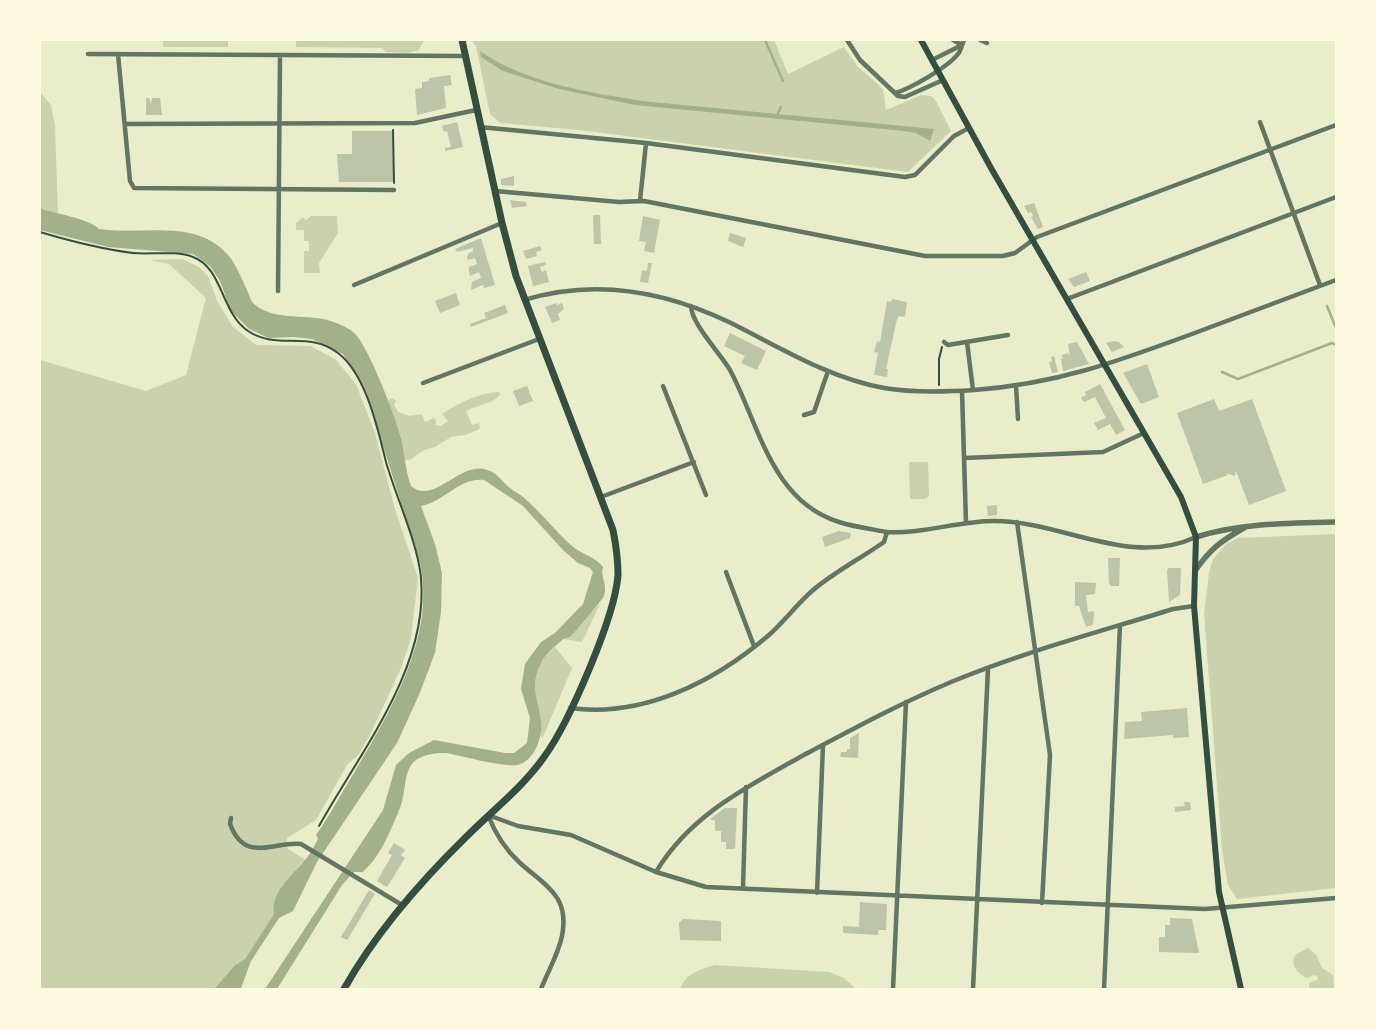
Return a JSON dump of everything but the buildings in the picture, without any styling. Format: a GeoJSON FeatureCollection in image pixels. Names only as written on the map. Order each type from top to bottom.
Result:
{"type":"FeatureCollection","features":[{"type":"Feature","properties":{"kind":"main road"},"geometry":{"type":"LineString","coordinates":[[344,989],[382,930],[402,905],[443,859],[544,758],[592,661],[613,602],[618,576],[617,550],[613,530],[524,300],[502,223],[462,40]]}},
{"type":"Feature","properties":{"kind":"main road"},"geometry":{"type":"LineString","coordinates":[[921,40],[1032,241],[1181,497],[1196,537],[1194,606],[1221,908],[1241,989]]}},
{"type":"Feature","properties":{"kind":"street"},"geometry":{"type":"LineString","coordinates":[[847,40],[860,60],[880,76],[895,93],[905,97],[943,80]]}},
{"type":"Feature","properties":{"kind":"street"},"geometry":{"type":"LineString","coordinates":[[954,40],[962,45]]}},
{"type":"Feature","properties":{"kind":"street"},"geometry":{"type":"LineString","coordinates":[[895,93],[903,91],[960,53],[964,40]]}},
{"type":"Feature","properties":{"kind":"street"},"geometry":{"type":"LineString","coordinates":[[980,40],[987,43]]}},
{"type":"Feature","properties":{"kind":"street"},"geometry":{"type":"LineString","coordinates":[[932,60],[962,45]]}},
{"type":"Feature","properties":{"kind":"street"},"geometry":{"type":"LineString","coordinates":[[88,54],[465,56]]}},
{"type":"Feature","properties":{"kind":"street"},"geometry":{"type":"LineString","coordinates":[[118,54],[130,181],[134,188],[394,190]]}},
{"type":"Feature","properties":{"kind":"street"},"geometry":{"type":"LineString","coordinates":[[278,291],[280,55]]}},
{"type":"Feature","properties":{"kind":"street"},"geometry":{"type":"LineString","coordinates":[[125,124],[279,124],[425,121],[476,110]]}},
{"type":"Feature","properties":{"kind":"street"},"geometry":{"type":"LineString","coordinates":[[1260,122],[1320,286]]}},
{"type":"Feature","properties":{"kind":"street"},"geometry":{"type":"LineString","coordinates":[[495,191],[618,202],[640,201],[925,256],[1009,255],[1037,237],[1336,125]]}},
{"type":"Feature","properties":{"kind":"street"},"geometry":{"type":"LineString","coordinates":[[480,127],[646,143],[911,177],[954,136],[968,128]]}},
{"type":"Feature","properties":{"kind":"street"},"geometry":{"type":"LineString","coordinates":[[640,201],[646,143]]}},
{"type":"Feature","properties":{"kind":"street"},"geometry":{"type":"LineString","coordinates":[[1067,299],[1336,197]]}},
{"type":"Feature","properties":{"kind":"street"},"geometry":{"type":"LineString","coordinates":[[354,285],[502,223]]}},
{"type":"Feature","properties":{"kind":"street"},"geometry":{"type":"LineString","coordinates":[[524,300],[566,290],[605,288],[641,292],[691,306],[731,323],[828,371],[884,388],[939,392],[1016,386],[1106,366],[1336,280]]}},
{"type":"Feature","properties":{"kind":"street"},"geometry":{"type":"LineString","coordinates":[[691,306],[694,321],[719,352],[730,371],[769,460],[786,484],[803,501],[830,519],[855,527],[887,532],[912,532],[966,523],[1017,522],[1044,526],[1106,543],[1143,549],[1173,546],[1216,531],[1248,526],[1336,522]]}},
{"type":"Feature","properties":{"kind":"street"},"geometry":{"type":"LineString","coordinates":[[944,342],[948,345],[1008,335]]}},
{"type":"Feature","properties":{"kind":"street"},"geometry":{"type":"LineString","coordinates":[[423,383],[539,339]]}},
{"type":"Feature","properties":{"kind":"street"},"geometry":{"type":"LineString","coordinates":[[967,342],[972,390]]}},
{"type":"Feature","properties":{"kind":"street"},"geometry":{"type":"LineString","coordinates":[[804,415],[814,412],[828,371]]}},
{"type":"Feature","properties":{"kind":"street"},"geometry":{"type":"LineString","coordinates":[[663,386],[706,495]]}},
{"type":"Feature","properties":{"kind":"street"},"geometry":{"type":"LineString","coordinates":[[1016,386],[1018,419]]}},
{"type":"Feature","properties":{"kind":"street"},"geometry":{"type":"LineString","coordinates":[[962,391],[966,523]]}},
{"type":"Feature","properties":{"kind":"street"},"geometry":{"type":"LineString","coordinates":[[965,458],[1103,452],[1144,433]]}},
{"type":"Feature","properties":{"kind":"street"},"geometry":{"type":"LineString","coordinates":[[601,497],[694,462]]}},
{"type":"Feature","properties":{"kind":"street"},"geometry":{"type":"LineString","coordinates":[[1017,522],[1050,754],[1042,903]]}},
{"type":"Feature","properties":{"kind":"street"},"geometry":{"type":"LineString","coordinates":[[1195,571],[1208,552],[1220,541],[1248,526]]}},
{"type":"Feature","properties":{"kind":"street"},"geometry":{"type":"LineString","coordinates":[[570,708],[611,710],[655,701],[706,678],[768,635],[812,592],[847,565],[884,542],[887,532]]}},
{"type":"Feature","properties":{"kind":"street"},"geometry":{"type":"LineString","coordinates":[[726,572],[754,646]]}},
{"type":"Feature","properties":{"kind":"street"},"geometry":{"type":"LineString","coordinates":[[656,872],[685,834],[702,817],[746,787],[906,702],[988,668],[1034,652],[1184,606],[1194,606]]}},
{"type":"Feature","properties":{"kind":"street"},"geometry":{"type":"LineString","coordinates":[[1104,989],[1120,625]]}},
{"type":"Feature","properties":{"kind":"street"},"geometry":{"type":"LineString","coordinates":[[973,989],[988,668]]}},
{"type":"Feature","properties":{"kind":"street"},"geometry":{"type":"LineString","coordinates":[[893,989],[906,702]]}},
{"type":"Feature","properties":{"kind":"street"},"geometry":{"type":"LineString","coordinates":[[817,893],[823,745]]}},
{"type":"Feature","properties":{"kind":"street"},"geometry":{"type":"LineString","coordinates":[[743,888],[746,787]]}},
{"type":"Feature","properties":{"kind":"street"},"geometry":{"type":"LineString","coordinates":[[488,815],[518,826],[571,835],[656,872],[706,887],[1042,903],[1221,908],[1336,898]]}},
{"type":"Feature","properties":{"kind":"street"},"geometry":{"type":"LineString","coordinates":[[488,815],[496,835],[506,848],[554,893],[563,907],[564,925],[561,940],[541,989]]}},
{"type":"Feature","properties":{"kind":"street"},"geometry":{"type":"LineString","coordinates":[[231,818],[230,824],[233,832],[240,841],[251,847],[262,849],[289,843],[301,844],[402,905]]}},
{"type":"Feature","properties":{"kind":"path"},"geometry":{"type":"LineString","coordinates":[[393,122],[394,190]]}},
{"type":"Feature","properties":{"kind":"path"},"geometry":{"type":"LineString","coordinates":[[40,232],[130,252],[192,256],[212,274],[231,315],[246,330],[262,340],[309,342],[337,352],[352,371],[366,395],[420,572],[421,595],[417,631],[403,676],[373,737],[342,785],[319,826]]}},
{"type":"Feature","properties":{"kind":"path"},"geometry":{"type":"LineString","coordinates":[[939,392],[939,359],[944,342]]}},
{"type":"Feature","properties":{"kind":"shaded area"},"geometry":{"type":"Polygon","coordinates":[[[163,40],[228,40],[228,47],[163,47],[163,40]]]}},
{"type":"Feature","properties":{"kind":"shaded area"},"geometry":{"type":"Polygon","coordinates":[[[296,40],[424,40],[419,50],[408,53],[386,52],[382,48],[296,47],[296,40]]]}},
{"type":"Feature","properties":{"kind":"shaded area"},"geometry":{"type":"Polygon","coordinates":[[[471,40],[774,40],[788,74],[844,47],[858,67],[883,90],[886,110],[921,95],[931,96],[936,101],[951,131],[908,172],[579,130],[500,123],[490,114],[476,46],[471,40]]]}},
{"type":"Feature","properties":{"kind":"shaded area"},"geometry":{"type":"Polygon","coordinates":[[[480,51],[498,62],[537,79],[621,98],[934,129],[930,141],[916,133],[904,131],[635,105],[559,89],[503,71],[481,57],[480,51]]]}},
{"type":"Feature","properties":{"kind":"shaded area"},"geometry":{"type":"Polygon","coordinates":[[[40,92],[51,105],[55,126],[58,215],[40,208],[40,92]]]}},
{"type":"Feature","properties":{"kind":"shaded area"},"geometry":{"type":"Polygon","coordinates":[[[40,208],[79,219],[99,229],[116,231],[170,231],[188,233],[204,238],[219,246],[232,260],[252,302],[259,308],[288,316],[328,320],[350,329],[365,349],[387,398],[401,438],[411,486],[419,491],[428,491],[465,472],[474,469],[489,470],[530,503],[572,546],[603,567],[604,596],[571,636],[562,640],[542,660],[537,672],[535,686],[541,728],[539,741],[533,754],[523,763],[517,765],[492,763],[446,753],[430,754],[419,758],[408,772],[402,802],[381,850],[363,872],[354,872],[342,885],[277,989],[265,989],[383,810],[396,765],[409,753],[434,740],[505,753],[514,753],[527,743],[530,718],[521,689],[525,664],[541,642],[555,633],[583,604],[593,572],[590,568],[578,563],[563,550],[523,506],[484,480],[467,482],[437,500],[421,506],[435,544],[442,573],[441,612],[435,653],[419,695],[397,743],[317,862],[293,911],[279,918],[251,961],[241,988],[214,989],[235,965],[245,959],[274,914],[275,898],[284,884],[307,858],[318,839],[316,835],[382,725],[395,699],[407,673],[422,619],[423,591],[420,563],[366,392],[343,354],[312,339],[293,337],[269,338],[249,329],[231,311],[220,281],[210,266],[193,254],[108,247],[40,230],[40,208]]]}},
{"type":"Feature","properties":{"kind":"shaded area"},"geometry":{"type":"Polygon","coordinates":[[[311,216],[337,216],[338,233],[319,263],[320,273],[304,273],[304,251],[309,251],[309,241],[304,241],[304,230],[296,230],[296,223],[303,217],[306,220],[311,216]]]}},
{"type":"Feature","properties":{"kind":"shaded area"},"geometry":{"type":"Polygon","coordinates":[[[182,259],[199,267],[208,276],[217,301],[233,327],[256,345],[311,346],[336,360],[356,384],[375,433],[394,506],[418,578],[411,638],[401,668],[370,735],[359,754],[347,765],[316,820],[287,838],[288,849],[306,860],[299,866],[274,914],[245,959],[235,965],[214,989],[40,989],[40,360],[146,391],[186,375],[206,298],[169,264],[150,260],[182,259]]]}},
{"type":"Feature","properties":{"kind":"shaded area"},"geometry":{"type":"Polygon","coordinates":[[[499,392],[500,395],[493,401],[466,411],[472,425],[479,423],[480,429],[465,435],[451,437],[435,447],[424,450],[410,460],[404,460],[400,435],[388,400],[392,398],[396,401],[394,405],[398,412],[410,416],[422,414],[425,422],[434,418],[436,425],[441,426],[448,421],[442,414],[448,410],[476,396],[499,392]]]}},
{"type":"Feature","properties":{"kind":"shaded area"},"geometry":{"type":"Polygon","coordinates":[[[909,462],[928,462],[929,496],[925,499],[910,499],[909,462]]]}},
{"type":"Feature","properties":{"kind":"shaded area"},"geometry":{"type":"Polygon","coordinates":[[[1336,534],[1336,888],[1237,899],[1228,885],[1222,850],[1204,614],[1209,573],[1213,559],[1226,544],[1238,538],[1336,534]]]}},
{"type":"Feature","properties":{"kind":"shaded area"},"geometry":{"type":"Polygon","coordinates":[[[600,604],[582,642],[563,639],[578,628],[600,604]]]}},
{"type":"Feature","properties":{"kind":"shaded area"},"geometry":{"type":"Polygon","coordinates":[[[555,647],[572,668],[543,737],[541,737],[535,687],[536,677],[544,658],[555,647]]]}},
{"type":"Feature","properties":{"kind":"shaded area"},"geometry":{"type":"Polygon","coordinates":[[[1308,948],[1317,956],[1322,968],[1333,975],[1334,989],[1309,989],[1309,983],[1317,980],[1318,977],[1315,975],[1306,978],[1294,966],[1295,955],[1308,948]]]}},
{"type":"Feature","properties":{"kind":"shaded area"},"geometry":{"type":"Polygon","coordinates":[[[715,965],[829,972],[844,978],[856,989],[680,989],[689,976],[715,965]]]}},
{"type":"Feature","properties":{"kind":"waterway"},"geometry":{"type":"LineString","coordinates":[[765,40],[783,81]]}},
{"type":"Feature","properties":{"kind":"waterway"},"geometry":{"type":"LineString","coordinates":[[776,117],[781,107]]}},
{"type":"Feature","properties":{"kind":"waterway"},"geometry":{"type":"LineString","coordinates":[[1327,306],[1336,328]]}},
{"type":"Feature","properties":{"kind":"waterway"},"geometry":{"type":"LineString","coordinates":[[1222,372],[1238,379],[1332,343],[1336,345]]}}]}
